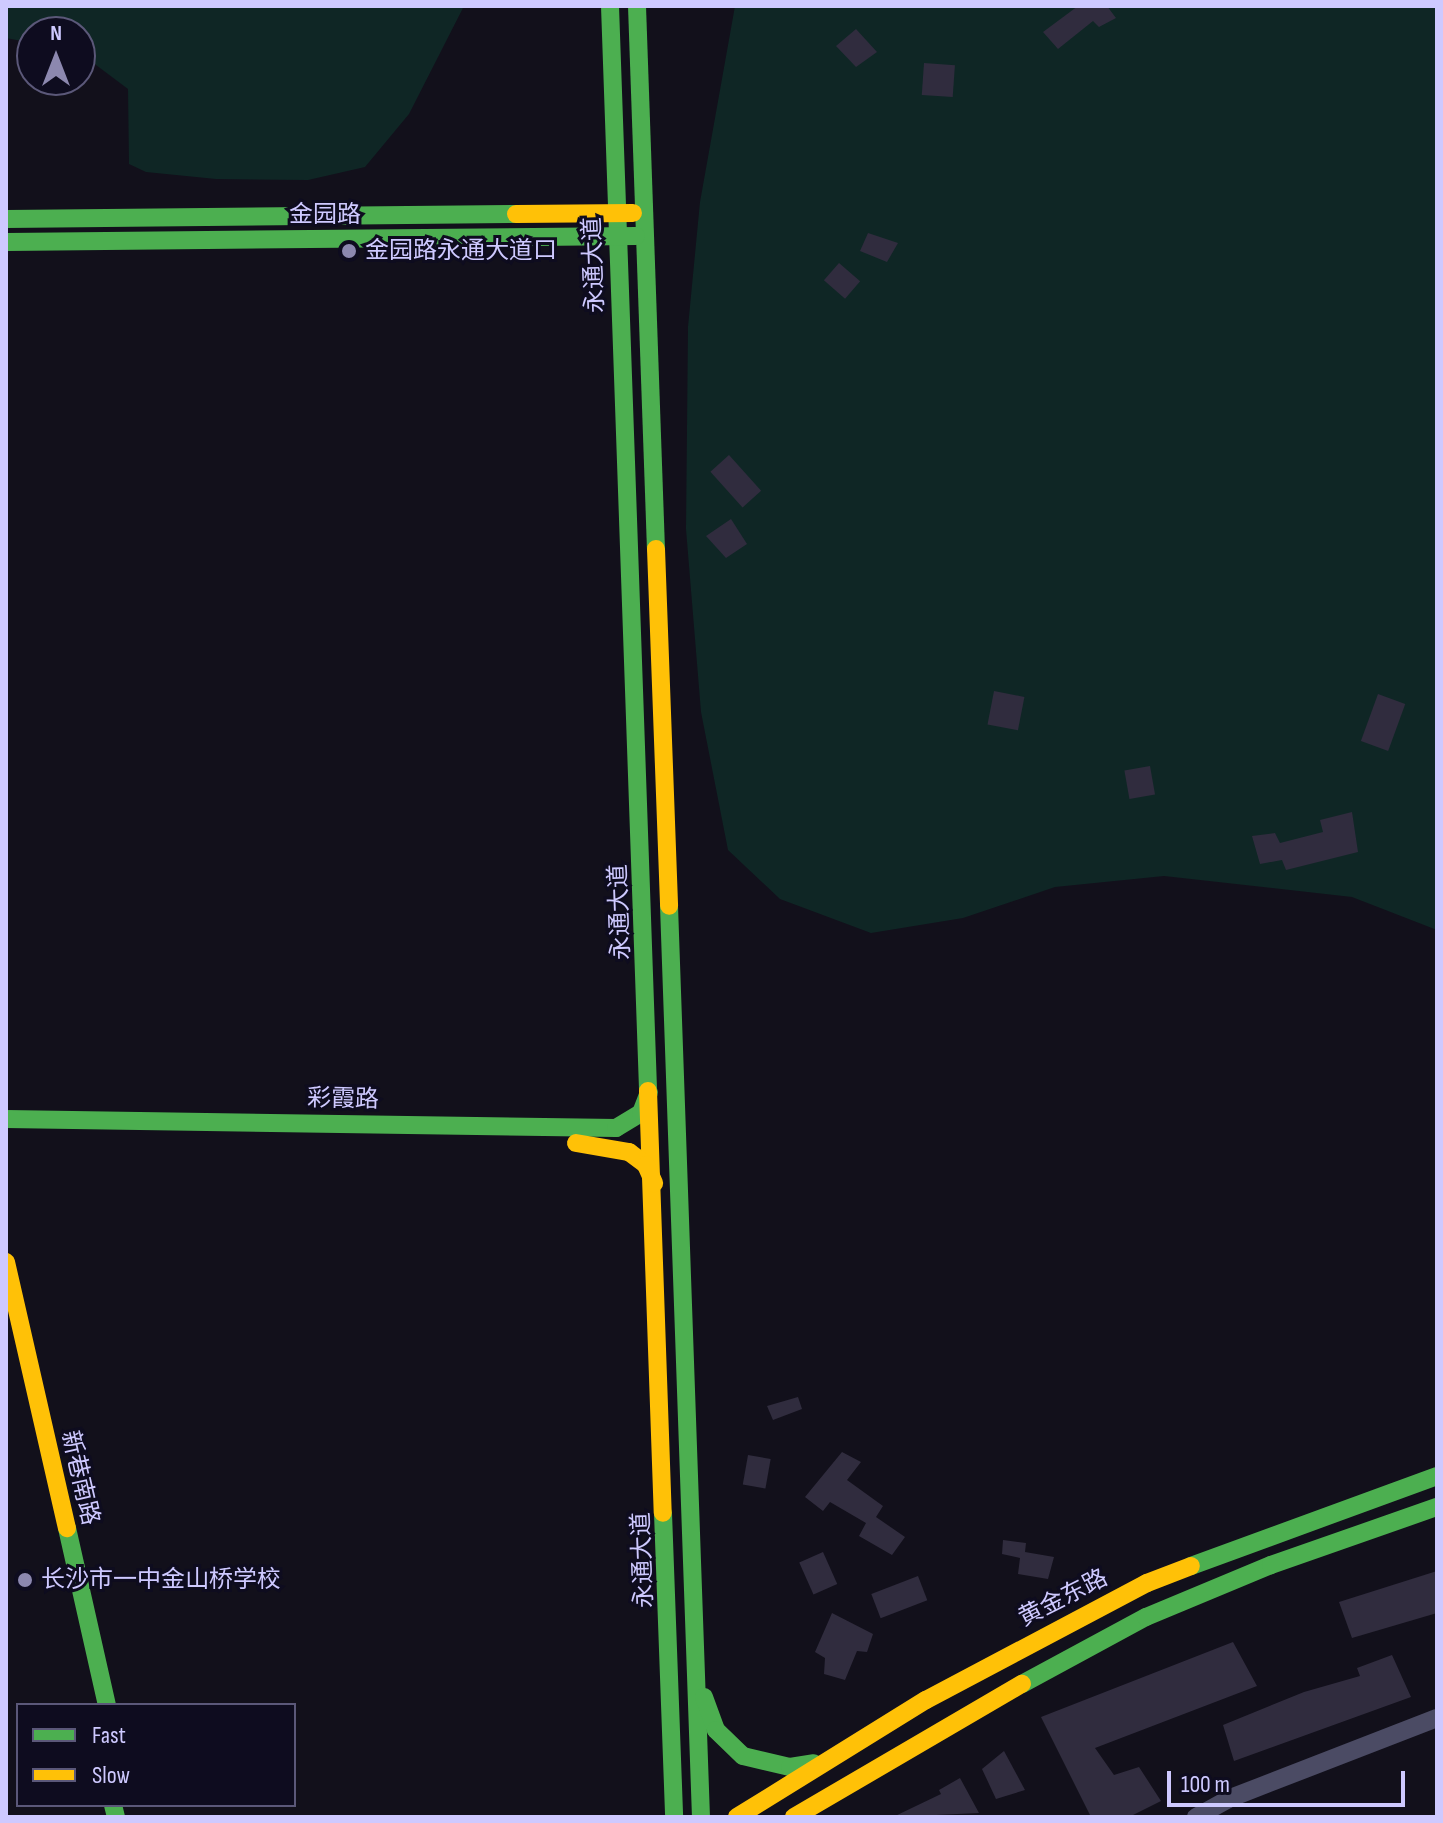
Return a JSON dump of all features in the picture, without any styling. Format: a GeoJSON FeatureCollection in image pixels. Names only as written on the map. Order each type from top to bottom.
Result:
{"type":"FeatureCollection","features":[{"type":"Feature","properties":{"kind":"main road","name":"永通大道"},"geometry":{"type":"LineString","coordinates":[[610,6],[674,1815]]}},
{"type":"Feature","properties":{"kind":"main road","name":"永通大道"},"geometry":{"type":"LineString","coordinates":[[637,6],[701,1817]]}},
{"type":"Feature","properties":{"kind":"main road"},"geometry":{"type":"LineString","coordinates":[[574,214],[601,199],[615,164]]}},
{"type":"Feature","properties":{"kind":"main road","name":"金园路"},"geometry":{"type":"LineString","coordinates":[[6,219],[643,213]]}},
{"type":"Feature","properties":{"kind":"main road","name":"金园路"},"geometry":{"type":"LineString","coordinates":[[6,242],[644,236]]}},
{"type":"Feature","properties":{"kind":"main road"},"geometry":{"type":"LineString","coordinates":[[576,237],[606,254],[618,279]]}},
{"type":"Feature","properties":{"kind":"main road","name":"彩霞路"},"geometry":{"type":"LineString","coordinates":[[6,1119],[616,1128],[641,1113],[650,1082]]}},
{"type":"Feature","properties":{"kind":"main road","name":"彩霞路"},"geometry":{"type":"LineString","coordinates":[[6,1133],[606,1144],[639,1158],[654,1183]]}},
{"type":"Feature","properties":{"kind":"main road","name":"新巷南路"},"geometry":{"type":"LineString","coordinates":[[6,1262],[107,1703]]}},
{"type":"Feature","properties":{"kind":"main road","name":"新巷南路"},"geometry":{"type":"LineString","coordinates":[[6,1336],[90,1703]]}},
{"type":"Feature","properties":{"kind":"main road","name":"黄金东路"},"geometry":{"type":"LineString","coordinates":[[737,1817],[837,1753],[1016,1650],[1147,1583],[1277,1531],[1437,1476]]}},
{"type":"Feature","properties":{"kind":"main road"},"geometry":{"type":"LineString","coordinates":[[794,1817],[942,1727],[1146,1617],[1271,1565],[1437,1507]]}},
{"type":"Feature","properties":{"kind":"main road"},"geometry":{"type":"LineString","coordinates":[[697,1669],[716,1730],[743,1756],[790,1767],[837,1753]]}},
{"type":"Feature","properties":{"kind":"street"},"geometry":{"type":"LineString","coordinates":[[1196,1817],[1228,1799],[1437,1718]]}},
{"type":"Feature","properties":{"kind":"green space"},"geometry":{"type":"Polygon","coordinates":[[[6,6],[464,6],[409,114],[365,167],[308,180],[216,179],[146,172],[129,164],[128,89],[96,65],[96,16],[16,16],[16,40],[6,38],[6,6]]]}},
{"type":"Feature","properties":{"kind":"green space"},"geometry":{"type":"Polygon","coordinates":[[[735,6],[1437,6],[1437,930],[1352,897],[1164,876],[1055,887],[963,918],[871,933],[780,899],[728,850],[701,712],[686,529],[688,327],[700,202],[735,6]]]}},
{"type":"Feature","properties":{"kind":"building"},"geometry":{"type":"Polygon","coordinates":[[[1078,6],[1107,6],[1116,18],[1099,27],[1093,21],[1058,49],[1043,32],[1078,6]]]}},
{"type":"Feature","properties":{"kind":"building"},"geometry":{"type":"Polygon","coordinates":[[[856,29],[877,52],[856,67],[836,46],[856,29]]]}},
{"type":"Feature","properties":{"kind":"building"},"geometry":{"type":"Polygon","coordinates":[[[924,63],[955,65],[953,97],[922,95],[924,63]]]}},
{"type":"Feature","properties":{"kind":"building"},"geometry":{"type":"Polygon","coordinates":[[[868,233],[898,243],[887,262],[860,251],[868,233]]]}},
{"type":"Feature","properties":{"kind":"building"},"geometry":{"type":"Polygon","coordinates":[[[839,263],[860,281],[845,299],[824,280],[839,263]]]}},
{"type":"Feature","properties":{"kind":"building"},"geometry":{"type":"Polygon","coordinates":[[[729,455],[761,491],[743,507],[710,472],[729,455]]]}},
{"type":"Feature","properties":{"kind":"building"},"geometry":{"type":"Polygon","coordinates":[[[731,519],[747,544],[726,558],[706,536],[731,519]]]}},
{"type":"Feature","properties":{"kind":"building"},"geometry":{"type":"Polygon","coordinates":[[[994,691],[1024,697],[1018,730],[988,724],[994,691]]]}},
{"type":"Feature","properties":{"kind":"building"},"geometry":{"type":"Polygon","coordinates":[[[1378,694],[1405,704],[1388,751],[1361,741],[1378,694]]]}},
{"type":"Feature","properties":{"kind":"building"},"geometry":{"type":"Polygon","coordinates":[[[1150,766],[1155,795],[1129,799],[1124,771],[1150,766]]]}},
{"type":"Feature","properties":{"kind":"building"},"geometry":{"type":"Polygon","coordinates":[[[1352,812],[1358,852],[1286,870],[1282,860],[1260,864],[1252,836],[1275,833],[1280,843],[1323,832],[1320,820],[1352,812]]]}},
{"type":"Feature","properties":{"kind":"building"},"geometry":{"type":"Polygon","coordinates":[[[798,1397],[802,1409],[773,1420],[767,1406],[798,1397]]]}},
{"type":"Feature","properties":{"kind":"building"},"geometry":{"type":"Polygon","coordinates":[[[842,1452],[861,1462],[847,1480],[883,1506],[876,1517],[905,1537],[892,1555],[859,1536],[866,1523],[830,1502],[823,1511],[805,1497],[842,1452]]]}},
{"type":"Feature","properties":{"kind":"building"},"geometry":{"type":"Polygon","coordinates":[[[748,1455],[771,1459],[765,1489],[743,1485],[748,1455]]]}},
{"type":"Feature","properties":{"kind":"building"},"geometry":{"type":"Polygon","coordinates":[[[1003,1540],[1026,1543],[1025,1552],[1054,1557],[1048,1579],[1018,1574],[1020,1558],[1002,1554],[1003,1540]]]}},
{"type":"Feature","properties":{"kind":"building"},"geometry":{"type":"Polygon","coordinates":[[[823,1552],[837,1584],[813,1595],[799,1563],[823,1552]]]}},
{"type":"Feature","properties":{"kind":"building"},"geometry":{"type":"Polygon","coordinates":[[[1437,1571],[1437,1613],[1352,1638],[1339,1602],[1437,1571]]]}},
{"type":"Feature","properties":{"kind":"building"},"geometry":{"type":"Polygon","coordinates":[[[918,1576],[927,1600],[881,1618],[871,1594],[918,1576]]]}},
{"type":"Feature","properties":{"kind":"building"},"geometry":{"type":"Polygon","coordinates":[[[832,1613],[873,1634],[867,1652],[857,1651],[845,1680],[824,1674],[825,1658],[815,1652],[832,1613]]]}},
{"type":"Feature","properties":{"kind":"building"},"geometry":{"type":"Polygon","coordinates":[[[1233,1642],[1257,1686],[1095,1748],[1114,1775],[1139,1767],[1161,1801],[1129,1817],[1091,1817],[1041,1717],[1233,1642]]]}},
{"type":"Feature","properties":{"kind":"building"},"geometry":{"type":"Polygon","coordinates":[[[1392,1655],[1411,1697],[1234,1761],[1223,1725],[1304,1692],[1360,1676],[1357,1668],[1392,1655]]]}},
{"type":"Feature","properties":{"kind":"building"},"geometry":{"type":"Polygon","coordinates":[[[1004,1751],[1025,1790],[996,1799],[982,1769],[1004,1751]]]}},
{"type":"Feature","properties":{"kind":"building"},"geometry":{"type":"Polygon","coordinates":[[[960,1778],[979,1813],[893,1817],[941,1794],[939,1790],[960,1778]]]}},
{"type":"Feature","properties":{"kind":"traffic: fast"},"geometry":{"type":"LineString","coordinates":[[610,6],[648,1091]]}},
{"type":"Feature","properties":{"kind":"traffic: fast"},"geometry":{"type":"LineString","coordinates":[[637,6],[656,549]]}},
{"type":"Feature","properties":{"kind":"traffic: fast"},"geometry":{"type":"LineString","coordinates":[[6,219],[516,214]]}},
{"type":"Feature","properties":{"kind":"traffic: fast"},"geometry":{"type":"LineString","coordinates":[[6,242],[636,236]]}},
{"type":"Feature","properties":{"kind":"traffic: fast"},"geometry":{"type":"LineString","coordinates":[[669,906],[701,1817]]}},
{"type":"Feature","properties":{"kind":"traffic: fast"},"geometry":{"type":"LineString","coordinates":[[6,1119],[616,1128],[641,1113],[649,1092]]}},
{"type":"Feature","properties":{"kind":"traffic: fast"},"geometry":{"type":"LineString","coordinates":[[1191,1566],[1437,1476]]}},
{"type":"Feature","properties":{"kind":"traffic: fast"},"geometry":{"type":"LineString","coordinates":[[1022,1684],[1146,1617],[1271,1565],[1437,1507]]}},
{"type":"Feature","properties":{"kind":"traffic: fast"},"geometry":{"type":"LineString","coordinates":[[663,1513],[674,1817]]}},
{"type":"Feature","properties":{"kind":"traffic: fast"},"geometry":{"type":"LineString","coordinates":[[67,1528],[107,1703]]}},
{"type":"Feature","properties":{"kind":"traffic: fast"},"geometry":{"type":"LineString","coordinates":[[704,1697],[716,1730],[743,1756],[790,1767],[814,1763]]}},
{"type":"Feature","properties":{"kind":"traffic: fast"},"geometry":{"type":"LineString","coordinates":[[114,1807],[116,1817]]}},
{"type":"Feature","properties":{"kind":"traffic: slow"},"geometry":{"type":"LineString","coordinates":[[516,214],[633,213]]}},
{"type":"Feature","properties":{"kind":"traffic: slow"},"geometry":{"type":"LineString","coordinates":[[656,549],[669,906]]}},
{"type":"Feature","properties":{"kind":"traffic: slow"},"geometry":{"type":"LineString","coordinates":[[648,1091],[663,1513]]}},
{"type":"Feature","properties":{"kind":"traffic: slow"},"geometry":{"type":"LineString","coordinates":[[576,1143],[629,1152],[646,1165],[654,1183]]}},
{"type":"Feature","properties":{"kind":"traffic: slow"},"geometry":{"type":"LineString","coordinates":[[6,1262],[67,1528]]}},
{"type":"Feature","properties":{"kind":"traffic: slow"},"geometry":{"type":"LineString","coordinates":[[737,1817],[926,1700],[1147,1583],[1191,1566]]}},
{"type":"Feature","properties":{"kind":"traffic: slow"},"geometry":{"type":"LineString","coordinates":[[794,1817],[1022,1684]]}},
{"type":"Feature","properties":{"kind":"place","name":"金园路永通大道口"},"geometry":{"type":"Point","coordinates":[349,251]}},
{"type":"Feature","properties":{"kind":"place","name":"长沙市一中金山桥学校"},"geometry":{"type":"Point","coordinates":[25,1580]}}]}
